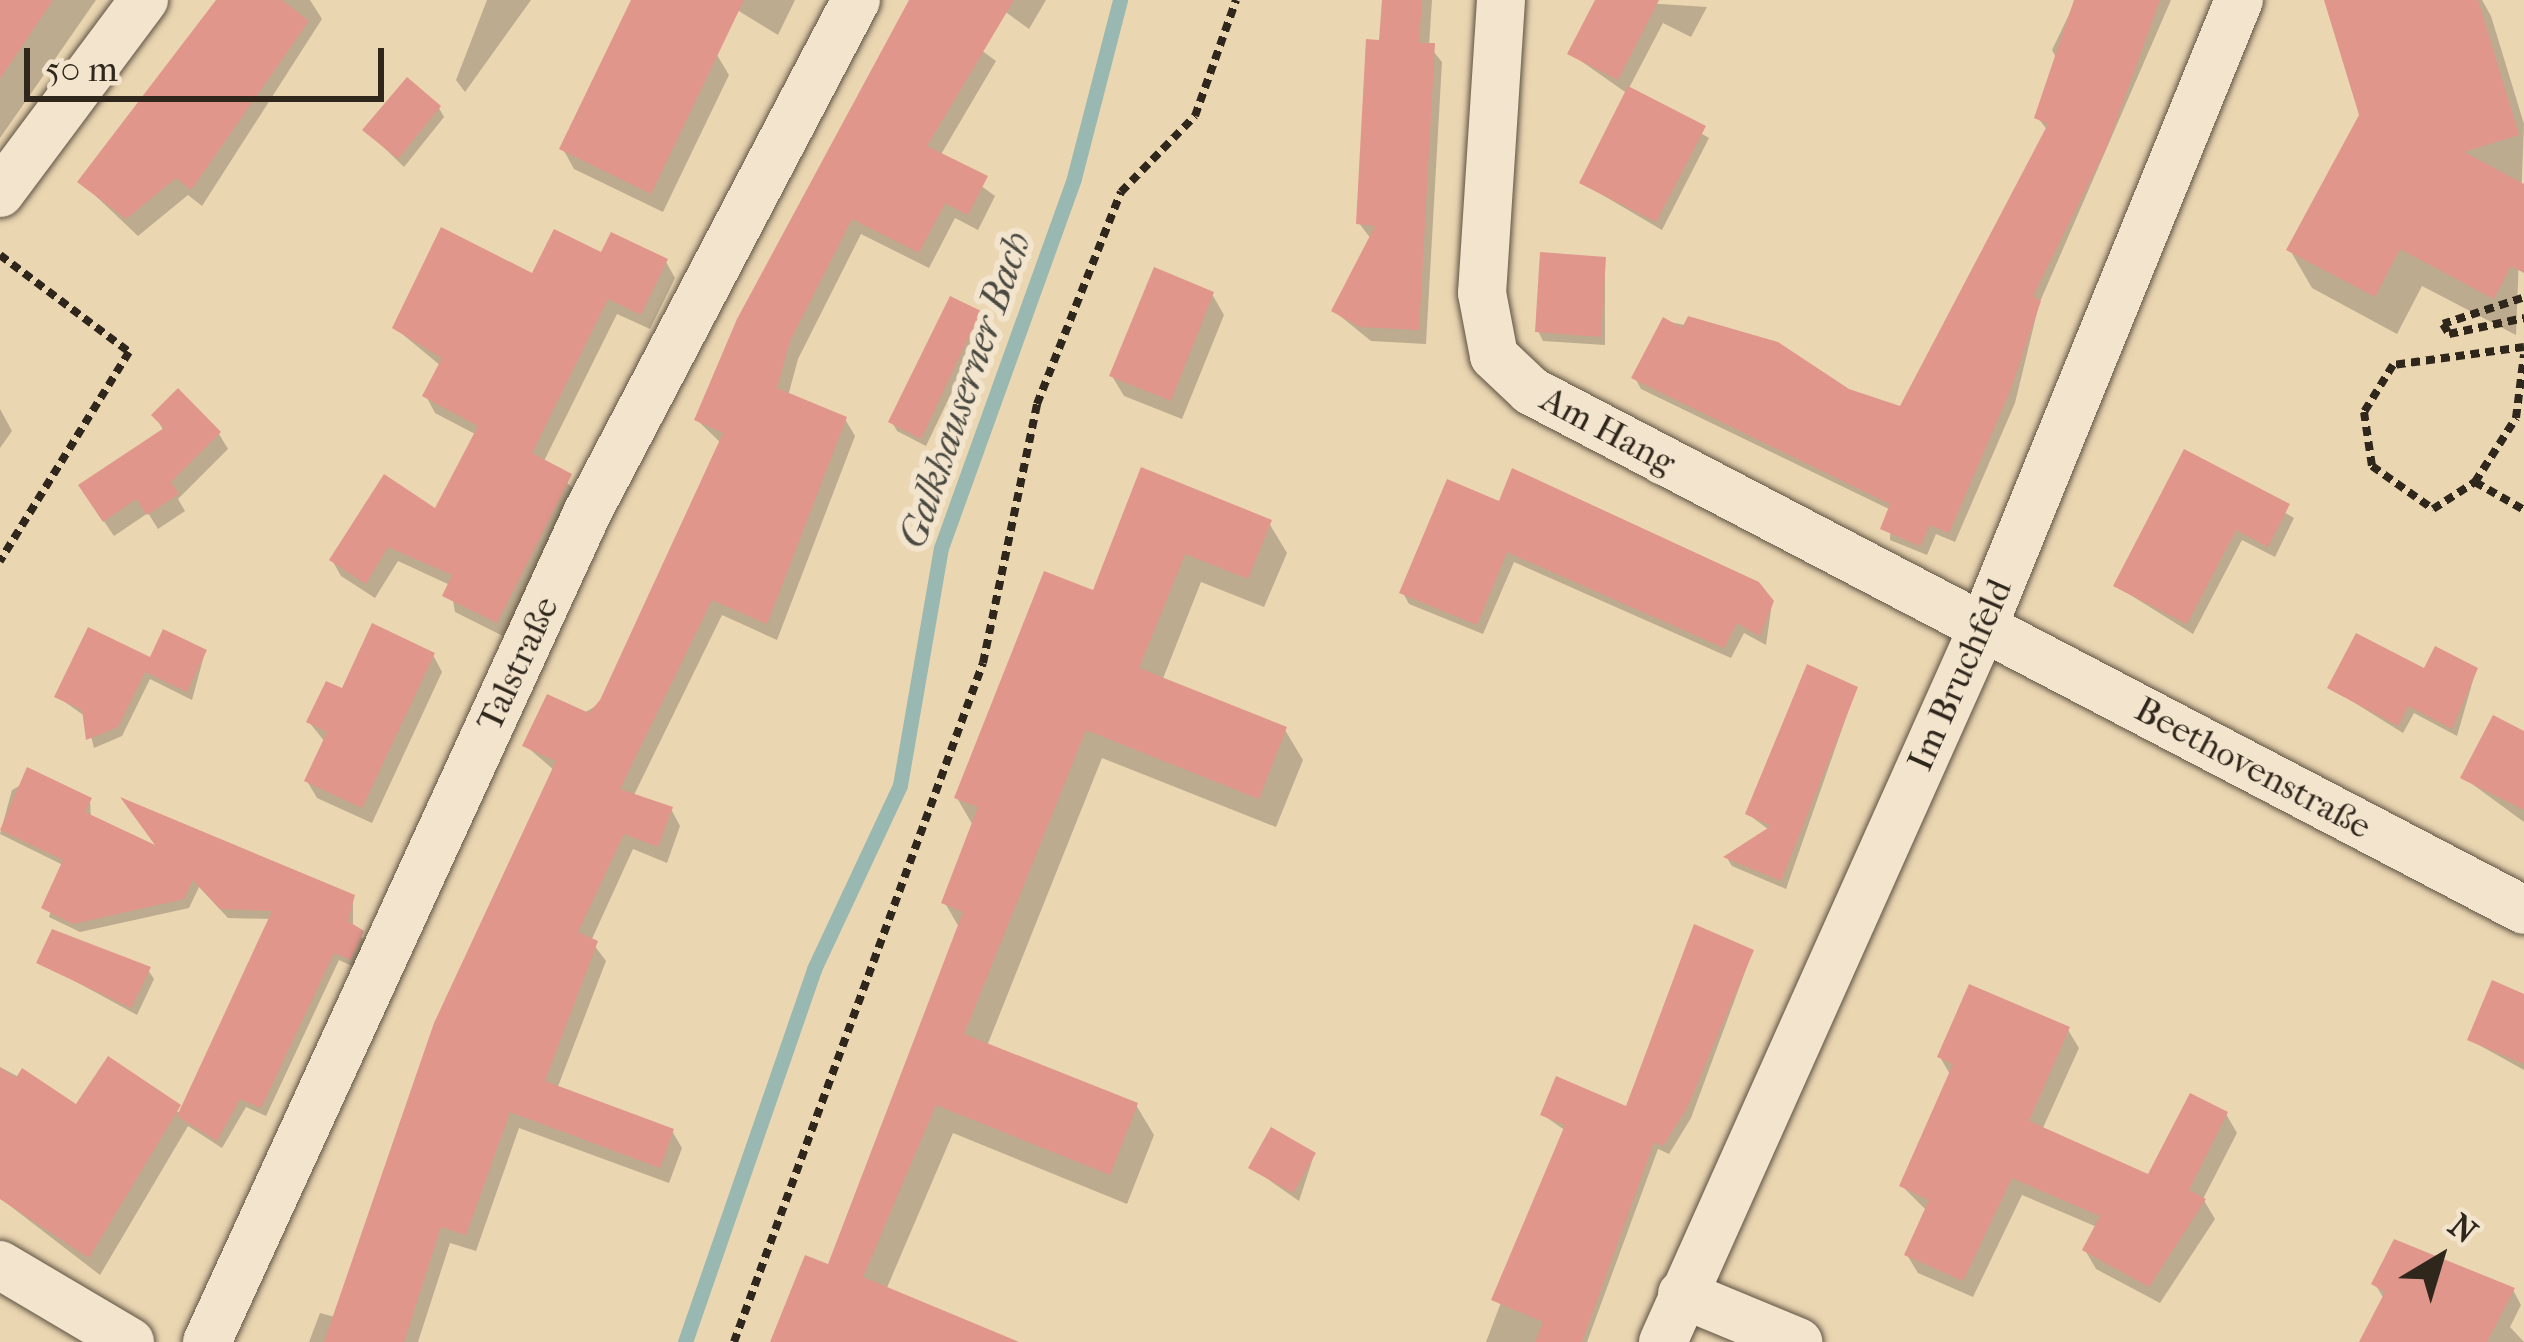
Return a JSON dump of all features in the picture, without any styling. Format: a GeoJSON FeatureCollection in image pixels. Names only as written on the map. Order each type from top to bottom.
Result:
{"type":"FeatureCollection","features":[{"type":"Feature","properties":{"kind":"street"},"geometry":{"type":"LineString","coordinates":[[0,193],[144,0]]}},
{"type":"Feature","properties":{"kind":"street","name":"Talstraße"},"geometry":{"type":"LineString","coordinates":[[207,1342],[587,513],[856,0]]}},
{"type":"Feature","properties":{"kind":"street","name":"Am Hang"},"geometry":{"type":"LineString","coordinates":[[1502,0],[1482,293],[1494,356],[1531,392],[1983,627]]}},
{"type":"Feature","properties":{"kind":"street","name":"Im Bruchfeld"},"geometry":{"type":"LineString","coordinates":[[1663,1342],[1983,627],[2239,0]]}},
{"type":"Feature","properties":{"kind":"street","name":"Beethovenstraße"},"geometry":{"type":"LineString","coordinates":[[1983,627],[2524,910]]}},
{"type":"Feature","properties":{"kind":"street"},"geometry":{"type":"LineString","coordinates":[[0,1265],[130,1342]]}},
{"type":"Feature","properties":{"kind":"street"},"geometry":{"type":"LineString","coordinates":[[1682,1294],[1798,1342]]}},
{"type":"Feature","properties":{"kind":"path"},"geometry":{"type":"LineString","coordinates":[[734,1342],[983,663],[1037,404],[1120,192],[1196,116],[1236,0]]}},
{"type":"Feature","properties":{"kind":"path"},"geometry":{"type":"LineString","coordinates":[[0,255],[129,352],[0,561]]}},
{"type":"Feature","properties":{"kind":"path"},"geometry":{"type":"LineString","coordinates":[[2523,297],[2443,324],[2450,334],[2524,318]]}},
{"type":"Feature","properties":{"kind":"path"},"geometry":{"type":"LineString","coordinates":[[2524,351],[2516,418],[2475,482],[2433,509],[2372,466],[2364,412],[2393,365],[2524,351]]}},
{"type":"Feature","properties":{"kind":"path"},"geometry":{"type":"LineString","coordinates":[[2475,482],[2524,510]]}},
{"type":"Feature","properties":{"kind":"building"},"geometry":{"type":"Polygon","coordinates":[[[0,0],[53,0],[0,79],[0,0]]]}},
{"type":"Feature","properties":{"kind":"building"},"geometry":{"type":"Polygon","coordinates":[[[216,0],[282,0],[309,21],[191,190],[176,178],[126,219],[77,182],[216,0]]]}},
{"type":"Feature","properties":{"kind":"building"},"geometry":{"type":"Polygon","coordinates":[[[631,0],[744,0],[651,194],[559,149],[631,0]]]}},
{"type":"Feature","properties":{"kind":"building"},"geometry":{"type":"Polygon","coordinates":[[[909,0],[1014,0],[927,146],[988,176],[968,215],[945,203],[919,253],[852,219],[790,341],[777,388],[847,417],[767,624],[712,600],[620,789],[673,807],[658,847],[624,834],[578,932],[598,941],[545,1081],[674,1129],[660,1168],[510,1112],[466,1235],[441,1227],[404,1342],[324,1342],[434,1023],[556,761],[522,746],[547,694],[589,713],[600,700],[723,433],[694,420],[737,319],[909,0]]]}},
{"type":"Feature","properties":{"kind":"building"},"geometry":{"type":"Polygon","coordinates":[[[1382,0],[1422,0],[1419,43],[1435,43],[1419,330],[1360,327],[1331,311],[1375,226],[1356,224],[1366,39],[1379,40],[1382,0]]]}},
{"type":"Feature","properties":{"kind":"building"},"geometry":{"type":"Polygon","coordinates":[[[1595,0],[1659,0],[1618,80],[1567,54],[1595,0]]]}},
{"type":"Feature","properties":{"kind":"building"},"geometry":{"type":"Polygon","coordinates":[[[2074,0],[2160,0],[2106,149],[2033,296],[2041,301],[2010,391],[1949,533],[1930,525],[1920,546],[1880,529],[1890,504],[1631,378],[1663,317],[1682,328],[1688,316],[1778,342],[1849,389],[1900,406],[2048,124],[2034,118],[2074,0]]]}},
{"type":"Feature","properties":{"kind":"building"},"geometry":{"type":"Polygon","coordinates":[[[2324,0],[2478,0],[2519,135],[2464,152],[2524,184],[2524,273],[2511,266],[2494,299],[2400,249],[2375,297],[2286,250],[2359,115],[2324,0]]]}},
{"type":"Feature","properties":{"kind":"building"},"geometry":{"type":"Polygon","coordinates":[[[407,77],[441,106],[398,159],[362,130],[407,77]]]}},
{"type":"Feature","properties":{"kind":"building"},"geometry":{"type":"Polygon","coordinates":[[[1628,86],[1706,126],[1656,222],[1579,183],[1628,86]]]}},
{"type":"Feature","properties":{"kind":"building"},"geometry":{"type":"Polygon","coordinates":[[[441,227],[532,273],[554,229],[601,252],[611,232],[668,259],[641,315],[608,299],[532,453],[572,474],[497,623],[442,596],[452,575],[388,547],[366,584],[329,560],[384,474],[435,508],[478,426],[422,396],[442,358],[392,328],[441,227]]]}},
{"type":"Feature","properties":{"kind":"building"},"geometry":{"type":"Polygon","coordinates":[[[1540,252],[1606,257],[1601,337],[1535,332],[1540,252]]]}},
{"type":"Feature","properties":{"kind":"building"},"geometry":{"type":"Polygon","coordinates":[[[1154,267],[1214,292],[1171,401],[1109,376],[1154,267]]]}},
{"type":"Feature","properties":{"kind":"building"},"geometry":{"type":"Polygon","coordinates":[[[950,296],[981,311],[921,439],[888,422],[950,296]]]}},
{"type":"Feature","properties":{"kind":"building"},"geometry":{"type":"Polygon","coordinates":[[[178,388],[221,432],[171,482],[179,494],[147,515],[136,499],[103,522],[78,485],[164,428],[151,415],[178,388]]]}},
{"type":"Feature","properties":{"kind":"building"},"geometry":{"type":"Polygon","coordinates":[[[2184,449],[2290,504],[2268,547],[2236,530],[2187,624],[2113,586],[2184,449]]]}},
{"type":"Feature","properties":{"kind":"building"},"geometry":{"type":"Polygon","coordinates":[[[1141,467],[1272,520],[1248,579],[1185,554],[1139,668],[1287,727],[1259,799],[1086,730],[964,1034],[1138,1103],[1110,1175],[936,1105],[863,1277],[1019,1342],[770,1342],[805,1255],[828,1264],[963,912],[941,903],[978,807],[954,798],[1044,571],[1093,590],[1141,467]]]}},
{"type":"Feature","properties":{"kind":"building"},"geometry":{"type":"Polygon","coordinates":[[[1512,468],[1759,582],[1774,601],[1760,636],[1737,623],[1724,648],[1507,552],[1477,625],[1399,593],[1447,479],[1499,501],[1512,468]]]}},
{"type":"Feature","properties":{"kind":"building"},"geometry":{"type":"Polygon","coordinates":[[[372,623],[435,653],[362,808],[304,781],[327,732],[306,722],[326,681],[342,688],[372,623]]]}},
{"type":"Feature","properties":{"kind":"building"},"geometry":{"type":"Polygon","coordinates":[[[88,627],[150,657],[163,629],[207,650],[187,692],[145,672],[118,727],[86,740],[82,710],[54,697],[88,627]]]}},
{"type":"Feature","properties":{"kind":"building"},"geometry":{"type":"Polygon","coordinates":[[[2356,633],[2424,668],[2435,646],[2478,668],[2452,729],[2408,706],[2398,726],[2327,688],[2356,633]]]}},
{"type":"Feature","properties":{"kind":"building"},"geometry":{"type":"Polygon","coordinates":[[[1807,664],[1858,687],[1781,881],[1723,857],[1771,826],[1745,814],[1807,664]]]}},
{"type":"Feature","properties":{"kind":"building"},"geometry":{"type":"Polygon","coordinates":[[[2493,715],[2524,731],[2524,810],[2460,778],[2493,715]]]}},
{"type":"Feature","properties":{"kind":"building"},"geometry":{"type":"Polygon","coordinates":[[[27,767],[92,798],[85,812],[155,845],[120,797],[355,895],[348,921],[364,931],[351,960],[334,953],[261,1108],[240,1099],[217,1141],[177,1116],[272,911],[220,909],[193,880],[184,899],[73,924],[41,908],[63,860],[0,830],[27,767]]]}},
{"type":"Feature","properties":{"kind":"building"},"geometry":{"type":"Polygon","coordinates":[[[1694,924],[1754,950],[1687,1108],[1663,1146],[1654,1142],[1582,1342],[1535,1342],[1543,1322],[1491,1300],[1565,1125],[1540,1115],[1556,1076],[1626,1106],[1694,924]]]}},
{"type":"Feature","properties":{"kind":"building"},"geometry":{"type":"Polygon","coordinates":[[[52,929],[151,967],[131,1008],[36,963],[52,929]]]}},
{"type":"Feature","properties":{"kind":"building"},"geometry":{"type":"Polygon","coordinates":[[[2492,980],[2524,994],[2524,1064],[2467,1040],[2492,980]]]}},
{"type":"Feature","properties":{"kind":"building"},"geometry":{"type":"Polygon","coordinates":[[[1969,984],[2070,1027],[2029,1121],[2148,1174],[2190,1093],[2228,1112],[2189,1190],[2206,1199],[2149,1287],[2082,1250],[2100,1216],[2012,1178],[1963,1281],[1904,1255],[1929,1200],[1899,1186],[1953,1064],[1937,1057],[1969,984]]]}},
{"type":"Feature","properties":{"kind":"building"},"geometry":{"type":"Polygon","coordinates":[[[108,1056],[181,1105],[89,1258],[0,1199],[0,1068],[16,1078],[22,1068],[76,1104],[108,1056]]]}},
{"type":"Feature","properties":{"kind":"building"},"geometry":{"type":"Polygon","coordinates":[[[1271,1127],[1316,1153],[1293,1193],[1248,1168],[1271,1127]]]}},
{"type":"Feature","properties":{"kind":"building"},"geometry":{"type":"Polygon","coordinates":[[[2394,1239],[2515,1288],[2487,1342],[2359,1342],[2385,1292],[2371,1284],[2394,1239]]]}},
{"type":"Feature","properties":{"kind":"waterway","name":"Galkhauserner Bach"},"geometry":{"type":"LineString","coordinates":[[685,1342],[814,969],[900,785],[941,548],[1074,178],[1120,0]]}}]}
